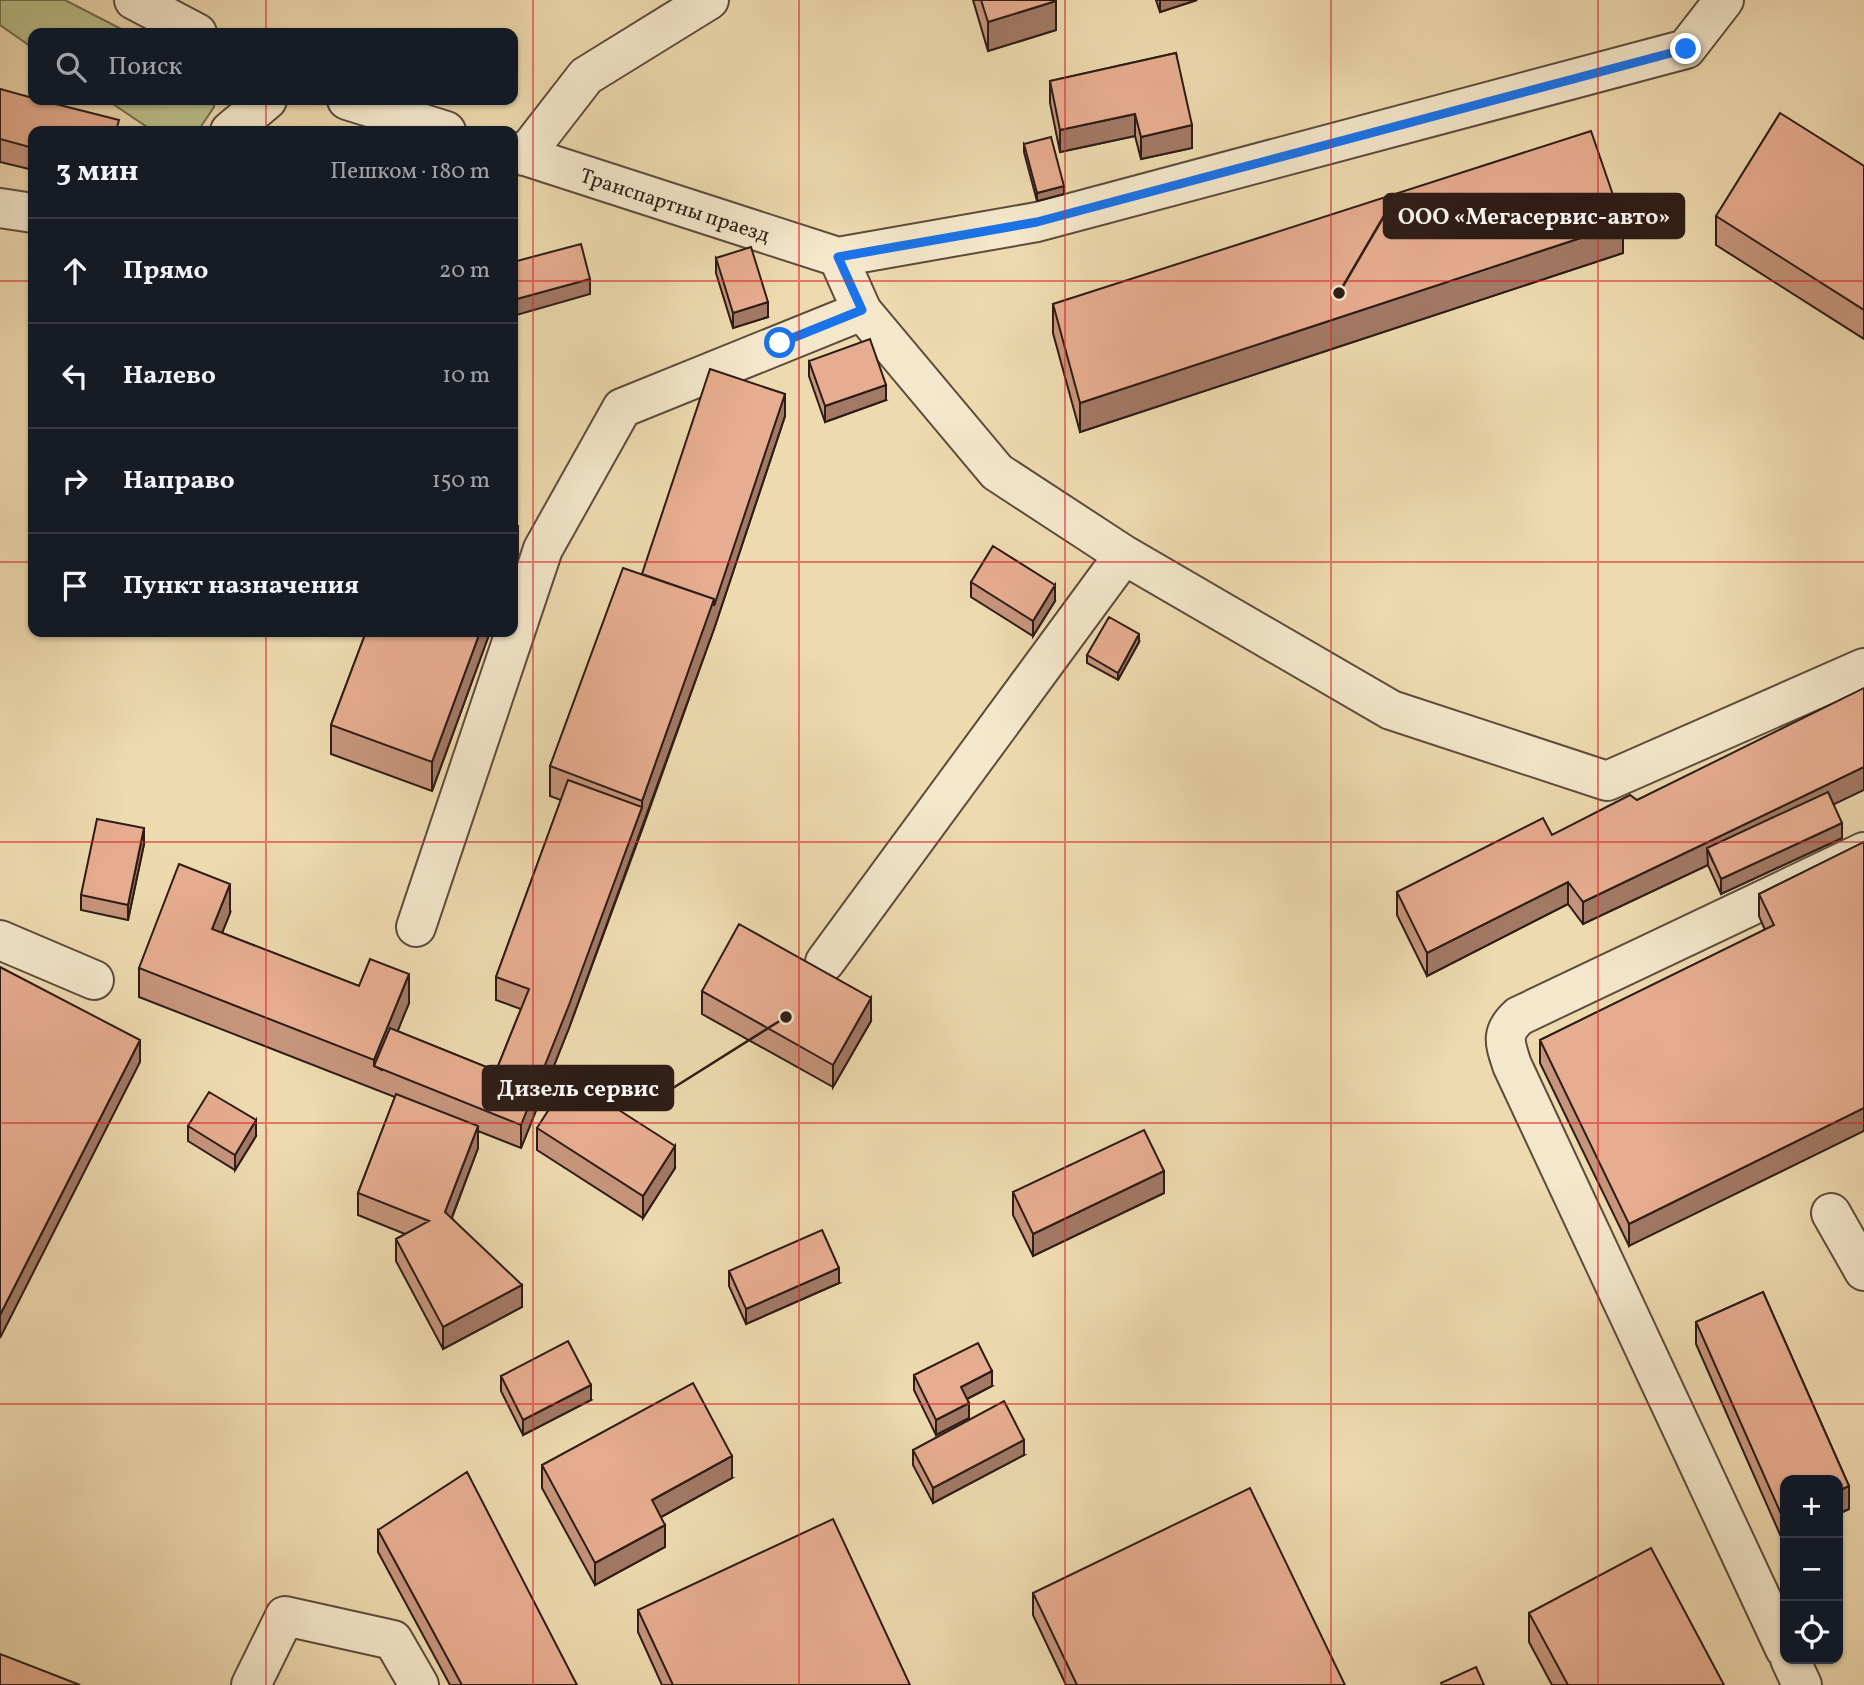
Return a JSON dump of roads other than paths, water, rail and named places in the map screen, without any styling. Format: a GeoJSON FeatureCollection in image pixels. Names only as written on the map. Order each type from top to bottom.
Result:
{"type":"FeatureCollection","features":[{"type":"Feature","properties":{"kind":"street"},"geometry":{"type":"LineString","coordinates":[[134,0],[187,28]]}},
{"type":"Feature","properties":{"kind":"street"},"geometry":{"type":"LineString","coordinates":[[519,154],[586,76],[709,0]]}},
{"type":"Feature","properties":{"kind":"street"},"geometry":{"type":"LineString","coordinates":[[1724,0],[1686,49],[1037,222],[838,257],[862,310],[997,472],[1124,555],[1391,710],[1607,781],[1864,668]]}},
{"type":"Feature","properties":{"kind":"street"},"geometry":{"type":"LineString","coordinates":[[236,126],[261,105]]}},
{"type":"Feature","properties":{"kind":"street"},"geometry":{"type":"LineString","coordinates":[[363,105],[430,126]]}},
{"type":"Feature","properties":{"kind":"street","name":"Транспартны праезд"},"geometry":{"type":"LineString","coordinates":[[519,154],[838,257]]}},
{"type":"Feature","properties":{"kind":"street"},"geometry":{"type":"LineString","coordinates":[[0,208],[28,212]]}},
{"type":"Feature","properties":{"kind":"street"},"geometry":{"type":"LineString","coordinates":[[518,623],[543,549],[622,408],[862,310]]}},
{"type":"Feature","properties":{"kind":"street"},"geometry":{"type":"LineString","coordinates":[[825,962],[1124,555]]}},
{"type":"Feature","properties":{"kind":"street"},"geometry":{"type":"LineString","coordinates":[[416,927],[513,637]]}},
{"type":"Feature","properties":{"kind":"street"},"geometry":{"type":"LineString","coordinates":[[1780,1638],[1512,1065],[1505,1043],[1508,1026],[1519,1016],[1864,852]]}},
{"type":"Feature","properties":{"kind":"street"},"geometry":{"type":"LineString","coordinates":[[0,940],[94,980]]}},
{"type":"Feature","properties":{"kind":"street"},"geometry":{"type":"LineString","coordinates":[[1831,1213],[1864,1271]]}},
{"type":"Feature","properties":{"kind":"street"},"geometry":{"type":"LineString","coordinates":[[251,1685],[285,1616],[393,1640],[419,1685]]}},
{"type":"Feature","properties":{"kind":"street"},"geometry":{"type":"LineString","coordinates":[[1792,1664],[1802,1685]]}},
{"type":"Feature","properties":{"kind":"place","name":"ООО «Мегасервис-авто»"},"geometry":{"type":"Point","coordinates":[1339,293]}},
{"type":"Feature","properties":{"kind":"place","name":"Дизель сервис"},"geometry":{"type":"Point","coordinates":[786,1017]}}]}
